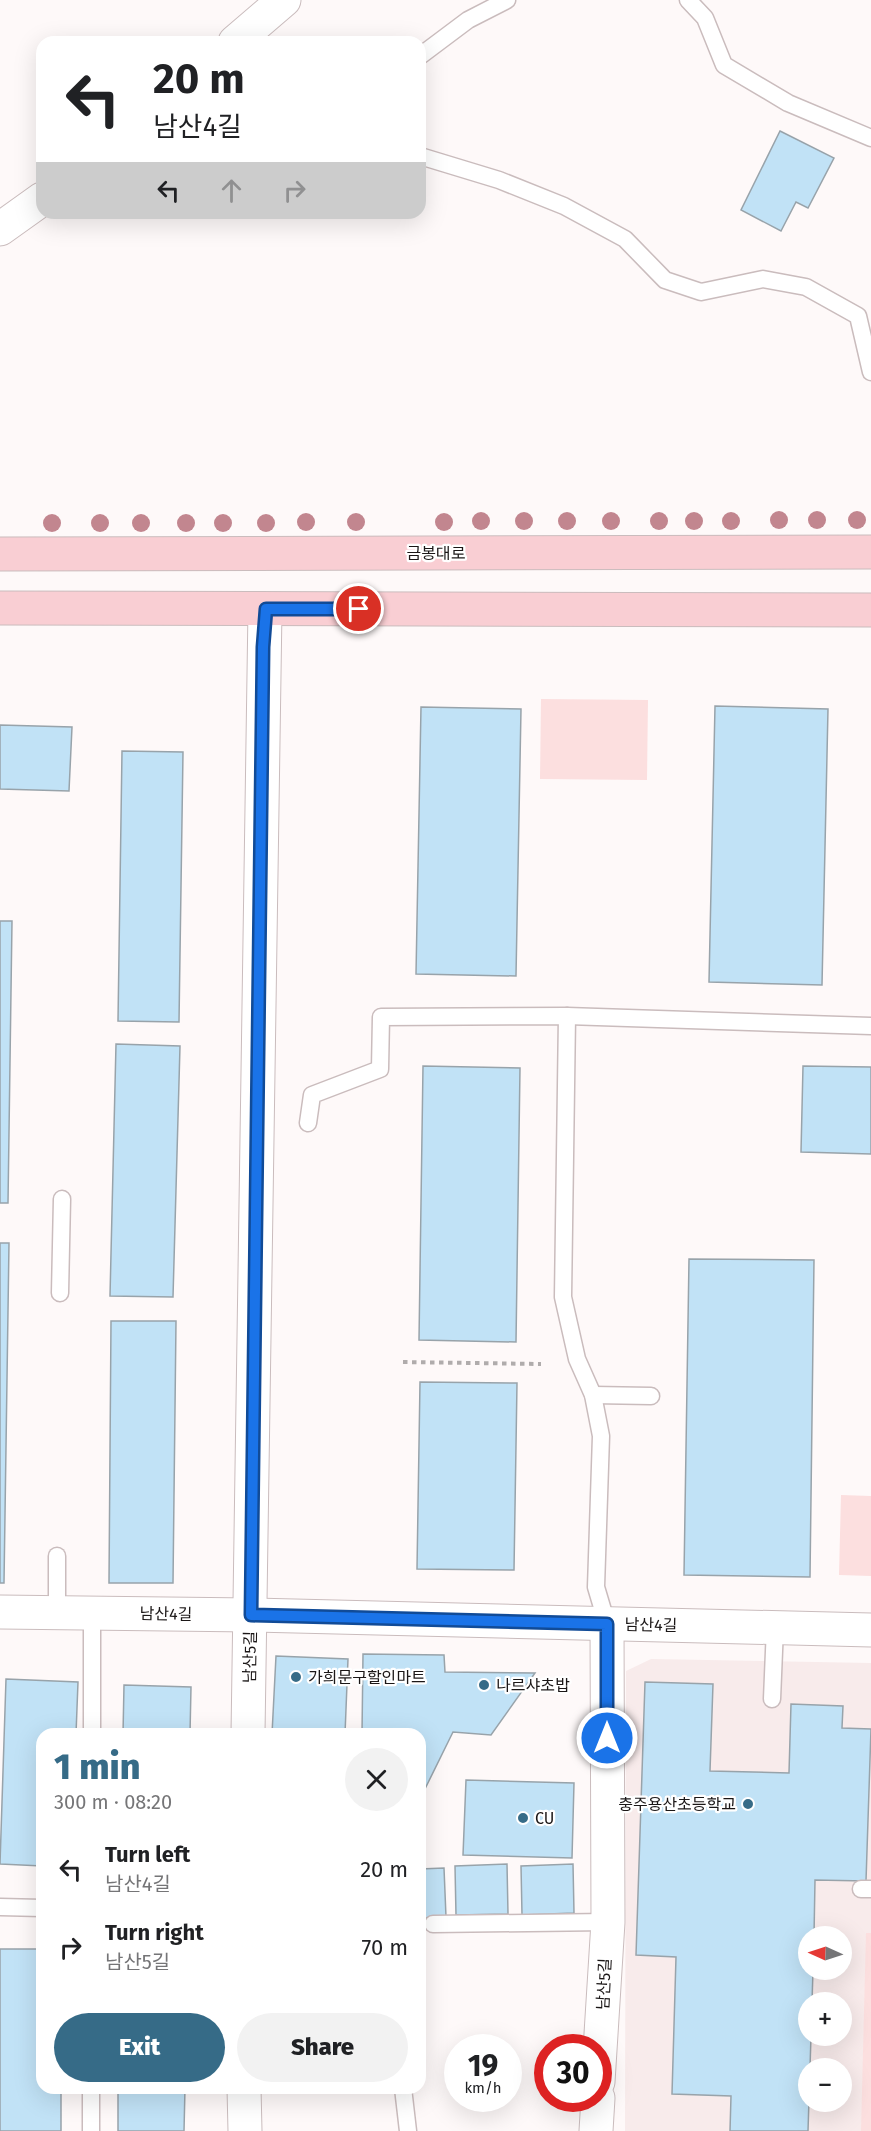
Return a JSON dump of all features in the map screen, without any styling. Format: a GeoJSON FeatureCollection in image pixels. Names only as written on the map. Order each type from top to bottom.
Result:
{"type":"FeatureCollection","features":[{"type":"Feature","properties":{"kind":"street"},"geometry":{"type":"LineString","coordinates":[[243,36],[284,0]]}},
{"type":"Feature","properties":{"kind":"street"},"geometry":{"type":"LineString","coordinates":[[0,229],[36,203]]}},
{"type":"Feature","properties":{"kind":"street","name":"금봉대로"},"geometry":{"type":"LineString","coordinates":[[0,554],[871,552]]}},
{"type":"Feature","properties":{"kind":"street"},"geometry":{"type":"LineString","coordinates":[[0,608],[871,610]]}},
{"type":"Feature","properties":{"kind":"street","name":"남산5길"},"geometry":{"type":"LineString","coordinates":[[248,1728],[263,647],[266,609]]}},
{"type":"Feature","properties":{"kind":"street","name":"남산4길"},"geometry":{"type":"LineString","coordinates":[[0,1612],[251,1615],[871,1630]]}},
{"type":"Feature","properties":{"kind":"street","name":"남산5길"},"geometry":{"type":"LineString","coordinates":[[601,2034],[608,1922],[607,1624]]}},
{"type":"Feature","properties":{"kind":"street"},"geometry":{"type":"LineString","coordinates":[[244,2094],[245,2131]]}},
{"type":"Feature","properties":{"kind":"street"},"geometry":{"type":"LineString","coordinates":[[596,2131],[597,2112]]}},
{"type":"Feature","properties":{"kind":"lane"},"geometry":{"type":"LineString","coordinates":[[426,52],[468,20],[507,0]]}},
{"type":"Feature","properties":{"kind":"lane"},"geometry":{"type":"LineString","coordinates":[[688,0],[705,18],[724,65],[788,103],[871,138]]}},
{"type":"Feature","properties":{"kind":"lane"},"geometry":{"type":"LineString","coordinates":[[426,158],[499,180],[564,206],[626,239],[666,279],[701,292],[763,279],[806,287],[858,315],[871,372]]}},
{"type":"Feature","properties":{"kind":"lane"},"geometry":{"type":"LineString","coordinates":[[308,1124],[312,1095],[380,1069],[381,1017],[567,1016],[871,1026]]}},
{"type":"Feature","properties":{"kind":"lane"},"geometry":{"type":"LineString","coordinates":[[567,1016],[563,1297],[577,1359],[592,1395],[601,1436],[596,1587],[607,1624]]}},
{"type":"Feature","properties":{"kind":"lane"},"geometry":{"type":"LineString","coordinates":[[60,1293],[62,1200]]}},
{"type":"Feature","properties":{"kind":"lane"},"geometry":{"type":"LineString","coordinates":[[592,1395],[651,1396]]}},
{"type":"Feature","properties":{"kind":"lane"},"geometry":{"type":"LineString","coordinates":[[57,1556],[57,1613]]}},
{"type":"Feature","properties":{"kind":"lane"},"geometry":{"type":"LineString","coordinates":[[92,1613],[92,1728]]}},
{"type":"Feature","properties":{"kind":"lane"},"geometry":{"type":"LineString","coordinates":[[772,1699],[775,1627]]}},
{"type":"Feature","properties":{"kind":"lane"},"geometry":{"type":"LineString","coordinates":[[0,1907],[36,1908]]}},
{"type":"Feature","properties":{"kind":"lane"},"geometry":{"type":"LineString","coordinates":[[433,1924],[608,1922]]}},
{"type":"Feature","properties":{"kind":"lane"},"geometry":{"type":"LineString","coordinates":[[92,2094],[92,2131]]}},
{"type":"Feature","properties":{"kind":"lane"},"geometry":{"type":"LineString","coordinates":[[404,2094],[408,2131]]}},
{"type":"Feature","properties":{"kind":"path"},"geometry":{"type":"LineString","coordinates":[[403,1362],[541,1364]]}},
{"type":"Feature","properties":{"kind":"shaded area"},"geometry":{"type":"Polygon","coordinates":[[[541,699],[648,700],[647,780],[540,779],[541,699]]]}},
{"type":"Feature","properties":{"kind":"shaded area"},"geometry":{"type":"Polygon","coordinates":[[[841,1495],[871,1496],[871,1576],[839,1575],[841,1495]]]}},
{"type":"Feature","properties":{"kind":"shaded area","name":"충주용산초등학교"},"geometry":{"type":"Polygon","coordinates":[[[651,1659],[871,1663],[871,2131],[625,2131],[626,1671],[651,1659]]]}},
{"type":"Feature","properties":{"kind":"shaded area"},"geometry":{"type":"Polygon","coordinates":[[[866,1933],[871,1933],[871,2131],[861,2131],[866,1933]]]}},
{"type":"Feature","properties":{"kind":"building"},"geometry":{"type":"Polygon","coordinates":[[[780,131],[834,158],[808,208],[796,202],[781,231],[741,210],[780,131]]]}},
{"type":"Feature","properties":{"kind":"building"},"geometry":{"type":"Polygon","coordinates":[[[715,706],[828,709],[822,985],[709,982],[715,706]]]}},
{"type":"Feature","properties":{"kind":"building"},"geometry":{"type":"Polygon","coordinates":[[[421,707],[521,709],[516,976],[416,974],[421,707]]]}},
{"type":"Feature","properties":{"kind":"building"},"geometry":{"type":"Polygon","coordinates":[[[0,725],[72,727],[69,791],[0,789],[0,725]]]}},
{"type":"Feature","properties":{"kind":"building"},"geometry":{"type":"Polygon","coordinates":[[[122,751],[183,752],[179,1022],[118,1021],[122,751]]]}},
{"type":"Feature","properties":{"kind":"building"},"geometry":{"type":"Polygon","coordinates":[[[0,921],[12,921],[8,1203],[0,1203],[0,921]]]}},
{"type":"Feature","properties":{"kind":"building"},"geometry":{"type":"Polygon","coordinates":[[[116,1044],[180,1046],[173,1297],[110,1296],[116,1044]]]}},
{"type":"Feature","properties":{"kind":"building"},"geometry":{"type":"Polygon","coordinates":[[[423,1066],[520,1068],[516,1342],[419,1340],[423,1066]]]}},
{"type":"Feature","properties":{"kind":"building"},"geometry":{"type":"Polygon","coordinates":[[[803,1066],[871,1067],[871,1154],[801,1152],[803,1066]]]}},
{"type":"Feature","properties":{"kind":"building"},"geometry":{"type":"Polygon","coordinates":[[[0,1243],[9,1243],[4,1583],[0,1583],[0,1243]]]}},
{"type":"Feature","properties":{"kind":"building"},"geometry":{"type":"Polygon","coordinates":[[[689,1259],[814,1260],[810,1577],[684,1575],[689,1259]]]}},
{"type":"Feature","properties":{"kind":"building"},"geometry":{"type":"Polygon","coordinates":[[[111,1321],[176,1321],[173,1583],[109,1583],[111,1321]]]}},
{"type":"Feature","properties":{"kind":"building"},"geometry":{"type":"Polygon","coordinates":[[[420,1382],[517,1383],[514,1570],[417,1569],[420,1382]]]}},
{"type":"Feature","properties":{"kind":"building"},"geometry":{"type":"Polygon","coordinates":[[[363,1654],[444,1655],[445,1672],[535,1673],[491,1735],[453,1732],[426,1787],[426,1728],[362,1728],[363,1654]]]}},
{"type":"Feature","properties":{"kind":"building"},"geometry":{"type":"Polygon","coordinates":[[[276,1656],[348,1659],[345,1728],[272,1728],[276,1656]]]}},
{"type":"Feature","properties":{"kind":"building"},"geometry":{"type":"Polygon","coordinates":[[[6,1679],[78,1682],[76,1728],[36,1728],[36,1866],[0,1864],[6,1679]]]}},
{"type":"Feature","properties":{"kind":"building","name":"충주용산초등학교"},"geometry":{"type":"Polygon","coordinates":[[[645,1682],[713,1684],[710,1771],[789,1773],[791,1704],[843,1706],[842,1728],[871,1729],[866,1881],[815,1880],[814,1926],[798,1926],[798,1980],[813,1980],[812,1992],[798,1992],[798,2046],[811,2046],[810,2058],[798,2058],[798,2112],[809,2112],[808,2131],[730,2131],[731,2096],[672,2094],[676,1957],[636,1955],[645,1682]]]}},
{"type":"Feature","properties":{"kind":"building"},"geometry":{"type":"Polygon","coordinates":[[[124,1685],[191,1687],[190,1728],[123,1728],[124,1685]]]}},
{"type":"Feature","properties":{"kind":"building"},"geometry":{"type":"Polygon","coordinates":[[[466,1780],[574,1783],[572,1858],[463,1855],[466,1780]]]}},
{"type":"Feature","properties":{"kind":"building"},"geometry":{"type":"Polygon","coordinates":[[[507,1864],[508,1914],[456,1915],[455,1866],[507,1864]]]}},
{"type":"Feature","properties":{"kind":"building"},"geometry":{"type":"Polygon","coordinates":[[[573,1864],[574,1913],[522,1915],[521,1866],[573,1864]]]}},
{"type":"Feature","properties":{"kind":"building"},"geometry":{"type":"Polygon","coordinates":[[[444,1868],[446,1917],[426,1918],[426,1869],[444,1868]]]}},
{"type":"Feature","properties":{"kind":"building"},"geometry":{"type":"Polygon","coordinates":[[[0,1949],[36,1949],[36,2094],[61,2094],[61,2131],[0,2131],[0,1949]]]}},
{"type":"Feature","properties":{"kind":"building"},"geometry":{"type":"Polygon","coordinates":[[[118,2094],[185,2094],[184,2131],[118,2131],[118,2094]]]}},
{"type":"Feature","properties":{"kind":"place","name":"가희문구할인마트"},"geometry":{"type":"Point","coordinates":[296,1677]}},
{"type":"Feature","properties":{"kind":"place","name":"나르샤초밥"},"geometry":{"type":"Point","coordinates":[484,1685]}},
{"type":"Feature","properties":{"kind":"place","name":"충주용산초등학교"},"geometry":{"type":"Point","coordinates":[748,1804]}},
{"type":"Feature","properties":{"kind":"place","name":"CU"},"geometry":{"type":"Point","coordinates":[523,1818]}},
{"type":"Feature","properties":{"kind":"route"},"geometry":{"type":"LineString","coordinates":[[359,609],[266,609],[263,647],[251,1615],[607,1624],[607,1738]]}}]}
